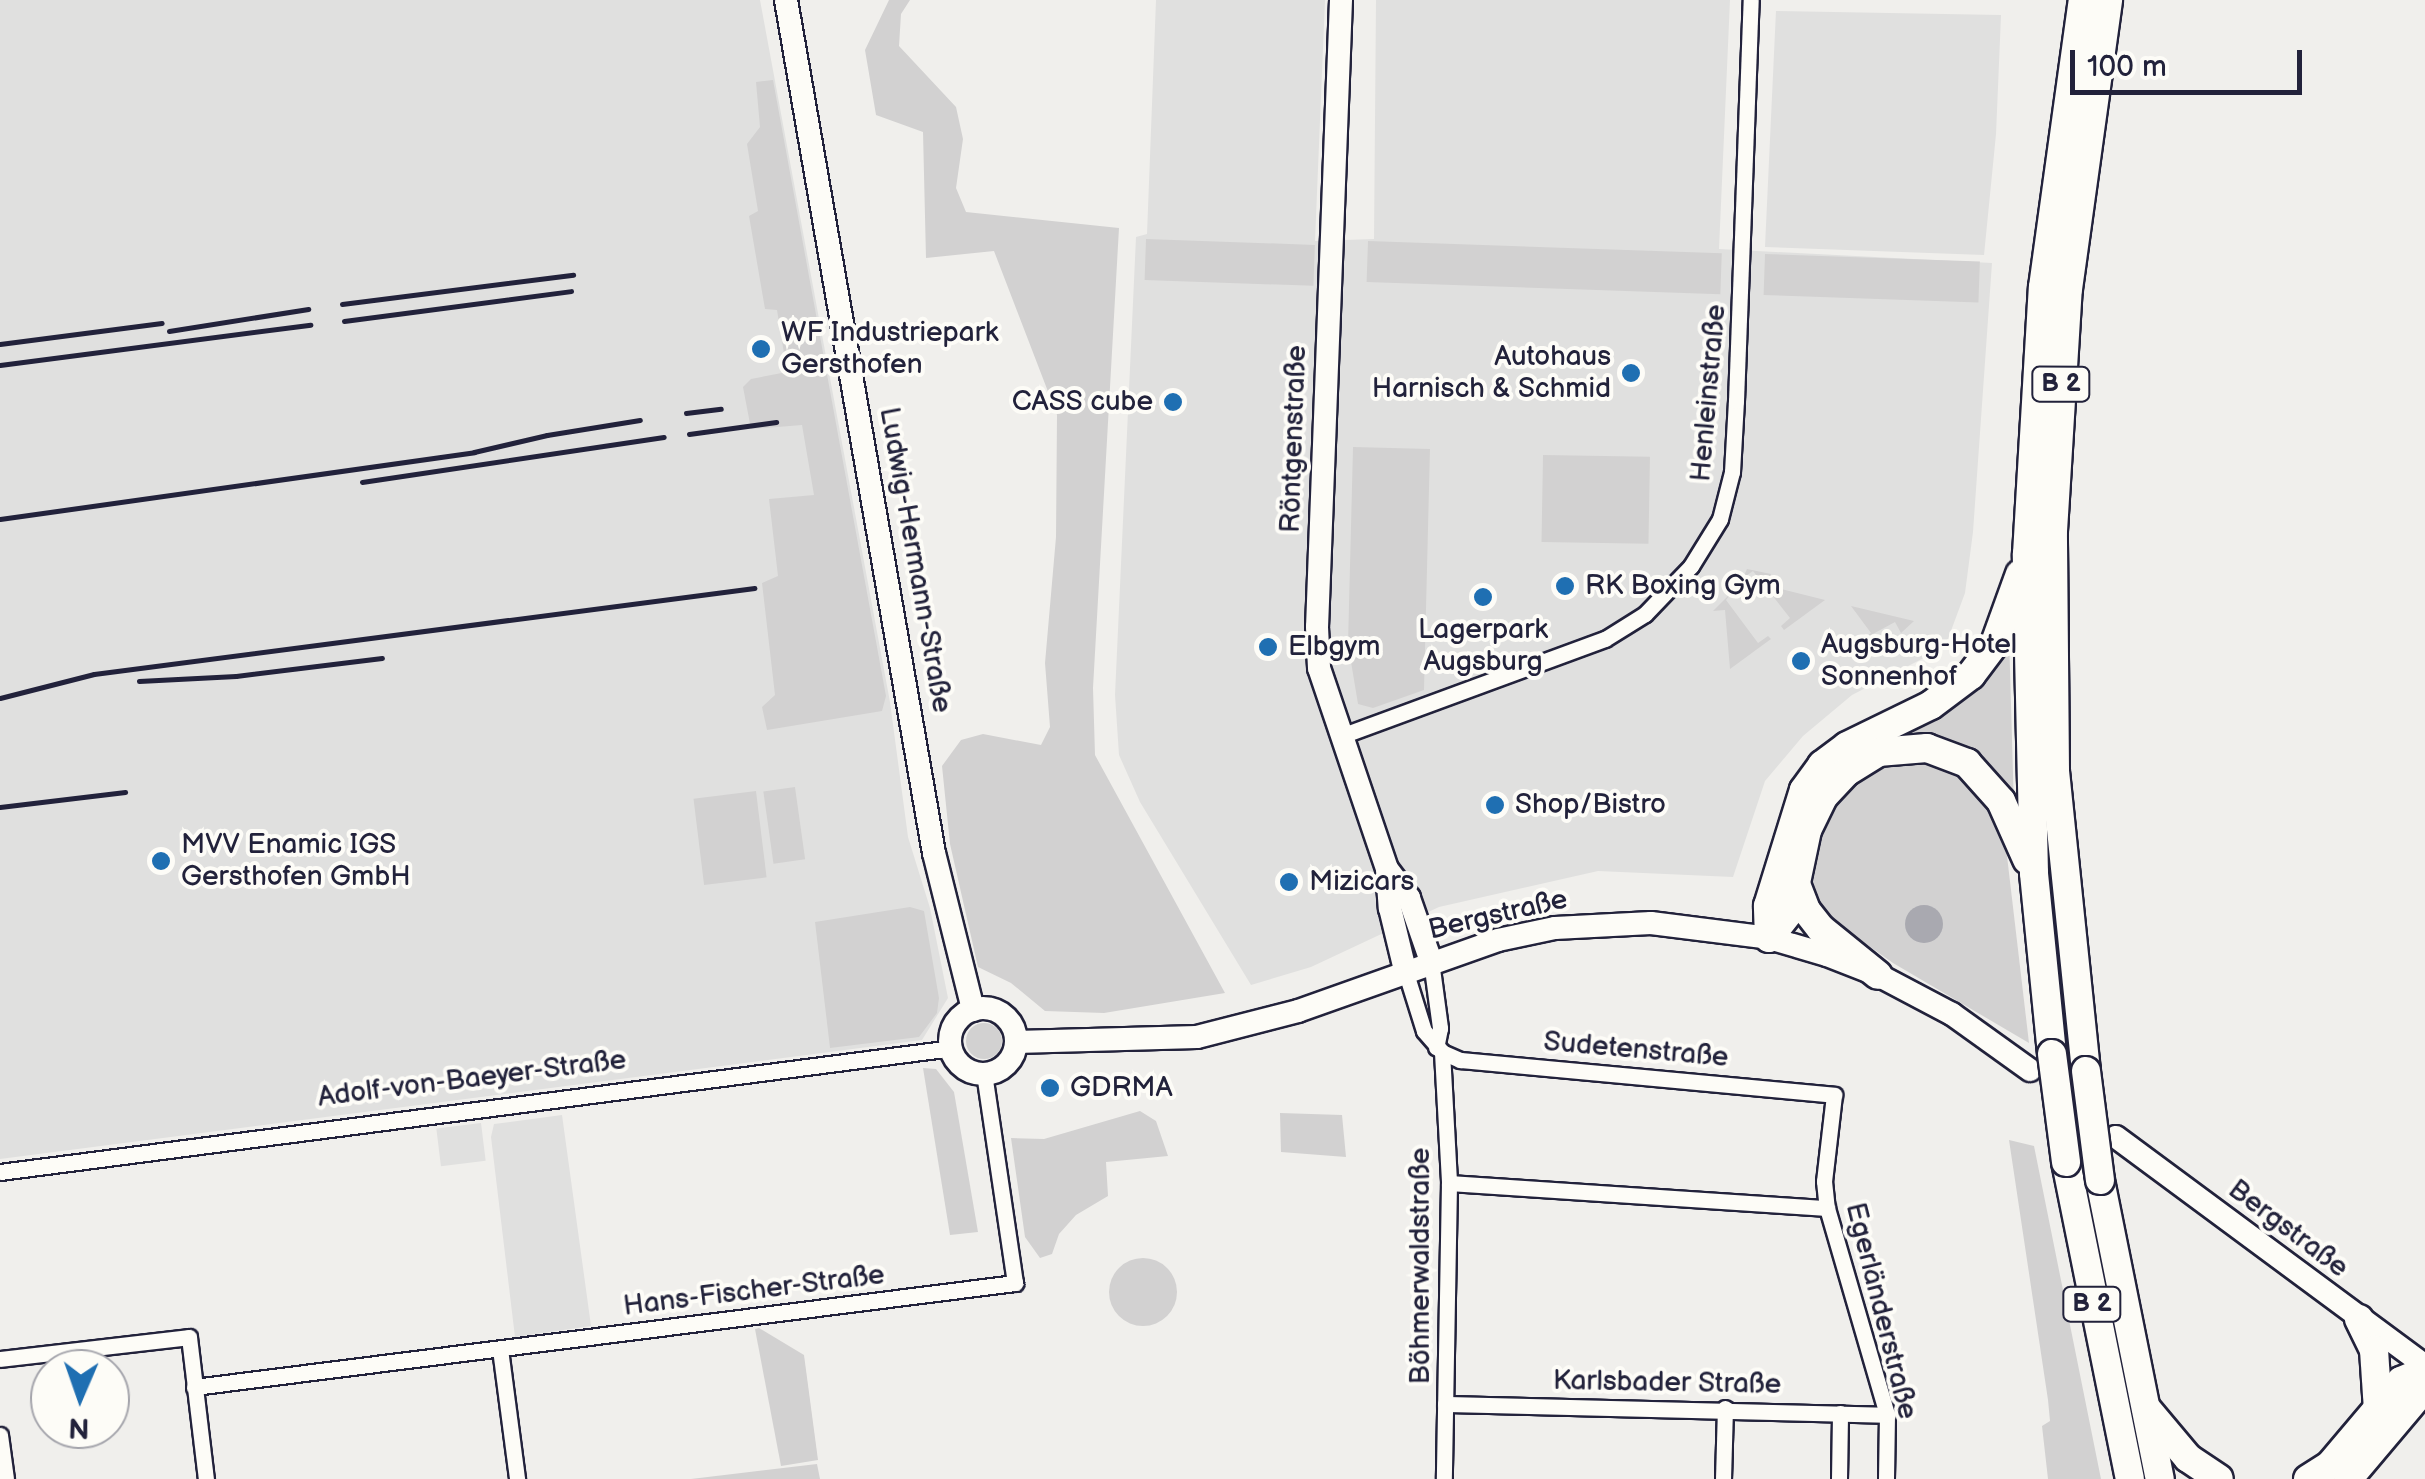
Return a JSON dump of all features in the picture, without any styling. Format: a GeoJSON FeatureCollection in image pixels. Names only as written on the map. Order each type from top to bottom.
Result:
{"type":"FeatureCollection","features":[{"type":"Feature","properties":{"kind":"highway","name":"B 2"},"geometry":{"type":"LineString","coordinates":[[2083,0],[2043,288],[2027,554],[2034,874],[2041,1062],[2066,1162],[2130,1479]]}},
{"type":"Feature","properties":{"kind":"highway","name":"B 2"},"geometry":{"type":"LineString","coordinates":[[2108,0],[2068,289],[2054,530],[2056,770],[2100,1180],[2160,1479]]}},
{"type":"Feature","properties":{"kind":"highway","name":"B 2"},"geometry":{"type":"LineString","coordinates":[[1769,938],[1768,906],[1804,790],[1822,765],[1847,746],[1931,705],[1971,675],[1995,643],[2027,554]]}},
{"type":"Feature","properties":{"kind":"highway","name":"B 2"},"geometry":{"type":"LineString","coordinates":[[1769,938],[1790,911],[1807,830],[1822,797],[1859,762],[1903,747],[1950,754],[1982,776],[2008,816],[2034,874]]}},
{"type":"Feature","properties":{"kind":"highway"},"geometry":{"type":"LineString","coordinates":[[1796,884],[1821,929],[1878,975]]}},
{"type":"Feature","properties":{"kind":"highway"},"geometry":{"type":"LineString","coordinates":[[2358,1320],[2374,1350],[2378,1410]]}},
{"type":"Feature","properties":{"kind":"highway"},"geometry":{"type":"LineString","coordinates":[[2308,1479],[2330,1465],[2400,1382],[2425,1369]]}},
{"type":"Feature","properties":{"kind":"highway"},"geometry":{"type":"LineString","coordinates":[[2348,1479],[2417,1397],[2425,1381]]}},
{"type":"Feature","properties":{"kind":"highway","name":"B 2"},"geometry":{"type":"LineString","coordinates":[[2144,1406],[2188,1458],[2220,1479]]}},
{"type":"Feature","properties":{"kind":"street","name":"Ludwig-Hermann-Straße"},"geometry":{"type":"LineString","coordinates":[[786,0],[934,852],[973,1010]]}},
{"type":"Feature","properties":{"kind":"street","name":"Röntgenstraße"},"geometry":{"type":"LineString","coordinates":[[1341,0],[1316,627],[1319,668],[1387,869],[1390,908],[1406,970]]}},
{"type":"Feature","properties":{"kind":"street","name":"Henleinstraße"},"geometry":{"type":"LineString","coordinates":[[1341,736],[1605,640],[1645,614],[1691,566],[1720,519],[1732,472],[1751,0]]}},
{"type":"Feature","properties":{"kind":"street","name":"Röntgenstraße"},"geometry":{"type":"LineString","coordinates":[[1387,869],[1409,898],[1431,961]]}},
{"type":"Feature","properties":{"kind":"street","name":"Bergstraße"},"geometry":{"type":"LineString","coordinates":[[1016,1042],[1197,1037],[1298,1011],[1498,940],[1608,922],[1713,928],[1769,938],[1878,975],[2041,1062]]}},
{"type":"Feature","properties":{"kind":"street"},"geometry":{"type":"LineString","coordinates":[[1431,961],[1439,1050]]}},
{"type":"Feature","properties":{"kind":"street"},"geometry":{"type":"LineString","coordinates":[[1406,970],[1424,1032],[1439,1050]]}},
{"type":"Feature","properties":{"kind":"street"},"geometry":{"type":"LineString","coordinates":[[984,1008],[1004,1016],[1016,1042],[1008,1064],[984,1074],[968,1070],[952,1048],[956,1023],[973,1010],[984,1008]]}},
{"type":"Feature","properties":{"kind":"street","name":"Adolf-von-Baeyer-Straße"},"geometry":{"type":"LineString","coordinates":[[0,1172],[952,1048]]}},
{"type":"Feature","properties":{"kind":"street","name":"Sudetenstraße"},"geometry":{"type":"LineString","coordinates":[[1439,1050],[1460,1060],[1834,1095]]}},
{"type":"Feature","properties":{"kind":"street","name":"Böhmerwaldstraße"},"geometry":{"type":"LineString","coordinates":[[1439,1050],[1449,1183],[1444,1479]]}},
{"type":"Feature","properties":{"kind":"street","name":"Hans-Fischer-Straße"},"geometry":{"type":"LineString","coordinates":[[194,1388],[1015,1282],[984,1074]]}},
{"type":"Feature","properties":{"kind":"street","name":"Egerländerstraße"},"geometry":{"type":"LineString","coordinates":[[1834,1095],[1824,1182],[1827,1208],[1888,1414],[1886,1479]]}},
{"type":"Feature","properties":{"kind":"street","name":"Bergstraße"},"geometry":{"type":"LineString","coordinates":[[2116,1137],[2425,1369]]}},
{"type":"Feature","properties":{"kind":"street"},"geometry":{"type":"LineString","coordinates":[[1449,1183],[1827,1208]]}},
{"type":"Feature","properties":{"kind":"street"},"geometry":{"type":"LineString","coordinates":[[0,1359],[189,1337],[206,1479]]}},
{"type":"Feature","properties":{"kind":"street"},"geometry":{"type":"LineString","coordinates":[[500,1348],[517,1479]]}},
{"type":"Feature","properties":{"kind":"street","name":"Karlsbader Straße"},"geometry":{"type":"LineString","coordinates":[[1445,1404],[1888,1414]]}},
{"type":"Feature","properties":{"kind":"street"},"geometry":{"type":"LineString","coordinates":[[1723,1479],[1725,1408]]}},
{"type":"Feature","properties":{"kind":"street"},"geometry":{"type":"LineString","coordinates":[[1840,1414],[1840,1479]]}},
{"type":"Feature","properties":{"kind":"street"},"geometry":{"type":"LineString","coordinates":[[0,1435],[6,1479]]}},
{"type":"Feature","properties":{"kind":"shaded area"},"geometry":{"type":"Polygon","coordinates":[[[0,0],[760,0],[890,702],[908,837],[930,908],[948,998],[922,1040],[0,1159],[0,0]]]}},
{"type":"Feature","properties":{"kind":"shaded area"},"geometry":{"type":"Polygon","coordinates":[[[889,0],[910,0],[901,14],[899,46],[956,107],[963,139],[956,188],[966,212],[1119,228],[1093,688],[1095,755],[1225,993],[1104,1013],[1045,1011],[1011,983],[978,967],[950,844],[942,766],[961,740],[983,734],[1041,745],[1050,727],[1045,663],[1056,537],[1057,415],[994,251],[926,258],[923,132],[876,115],[865,50],[889,0]]]}},
{"type":"Feature","properties":{"kind":"shaded area"},"geometry":{"type":"Polygon","coordinates":[[[1156,0],[1325,0],[1315,241],[1374,239],[1376,0],[1730,0],[1719,249],[1992,263],[1973,532],[1965,593],[1945,647],[1852,695],[1803,736],[1765,781],[1733,877],[1598,871],[1439,907],[1311,967],[1251,985],[1140,802],[1119,755],[1115,695],[1136,237],[1147,234],[1156,0]]]}},
{"type":"Feature","properties":{"kind":"shaded area"},"geometry":{"type":"Polygon","coordinates":[[[1776,11],[2001,15],[1996,134],[1984,255],[1765,247],[1776,11]]]}},
{"type":"Feature","properties":{"kind":"shaded area"},"geometry":{"type":"Polygon","coordinates":[[[773,80],[886,696],[882,711],[767,730],[762,707],[775,695],[762,583],[778,576],[769,499],[814,495],[802,425],[751,429],[743,387],[751,379],[787,372],[777,310],[765,309],[749,216],[758,211],[747,144],[760,127],[756,82],[773,80]]]}},
{"type":"Feature","properties":{"kind":"shaded area"},"geometry":{"type":"Polygon","coordinates":[[[1146,239],[1315,245],[1313,286],[1145,280],[1146,239]]]}},
{"type":"Feature","properties":{"kind":"shaded area"},"geometry":{"type":"Polygon","coordinates":[[[1368,241],[1722,253],[1720,294],[1367,282],[1368,241]]]}},
{"type":"Feature","properties":{"kind":"shaded area"},"geometry":{"type":"Polygon","coordinates":[[[1765,254],[1980,262],[1978,302],[1764,295],[1765,254]]]}},
{"type":"Feature","properties":{"kind":"shaded area"},"geometry":{"type":"Polygon","coordinates":[[[1353,447],[1430,449],[1424,690],[1373,708],[1358,704],[1348,644],[1353,447]]]}},
{"type":"Feature","properties":{"kind":"shaded area"},"geometry":{"type":"Polygon","coordinates":[[[1543,455],[1650,457],[1648,544],[1541,542],[1543,455]]]}},
{"type":"Feature","properties":{"kind":"shaded area"},"geometry":{"type":"Polygon","coordinates":[[[1747,569],[1771,574],[1769,586],[1825,600],[1784,630],[1781,626],[1790,618],[1753,571],[1743,578],[1747,569]]]}},
{"type":"Feature","properties":{"kind":"shaded area"},"geometry":{"type":"Polygon","coordinates":[[[1733,591],[1726,600],[1758,643],[1768,636],[1771,639],[1730,669],[1725,610],[1713,611],[1733,591]]]}},
{"type":"Feature","properties":{"kind":"shaded area"},"geometry":{"type":"Polygon","coordinates":[[[1851,606],[1914,621],[1901,633],[1895,622],[1871,635],[1876,646],[1871,647],[1866,637],[1871,633],[1851,606]]]}},
{"type":"Feature","properties":{"kind":"shaded area"},"geometry":{"type":"Polygon","coordinates":[[[2009,635],[2014,808],[2001,787],[1898,741],[1798,818],[2009,635]]]}},
{"type":"Feature","properties":{"kind":"shaded area"},"geometry":{"type":"Polygon","coordinates":[[[1895,759],[1942,763],[1979,787],[2005,839],[2029,1043],[1893,963],[1815,908],[1807,869],[1825,808],[1853,777],[1895,759]]]}},
{"type":"Feature","properties":{"kind":"shaded area"},"geometry":{"type":"Polygon","coordinates":[[[795,787],[805,859],[773,864],[763,791],[795,787]]]}},
{"type":"Feature","properties":{"kind":"shaded area"},"geometry":{"type":"Polygon","coordinates":[[[756,791],[767,877],[704,885],[693,799],[756,791]]]}},
{"type":"Feature","properties":{"kind":"shaded area"},"geometry":{"type":"Polygon","coordinates":[[[1924,905],[1937,911],[1943,924],[1937,937],[1924,943],[1911,937],[1905,924],[1911,911],[1924,905]]]}},
{"type":"Feature","properties":{"kind":"shaded area"},"geometry":{"type":"Polygon","coordinates":[[[910,907],[924,911],[939,998],[937,1013],[919,1037],[830,1048],[815,922],[910,907]]]}},
{"type":"Feature","properties":{"kind":"shaded area"},"geometry":{"type":"Polygon","coordinates":[[[984,1023],[997,1028],[1002,1041],[997,1054],[984,1059],[971,1054],[966,1041],[971,1028],[984,1023]]]}},
{"type":"Feature","properties":{"kind":"shaded area"},"geometry":{"type":"Polygon","coordinates":[[[923,1068],[936,1069],[954,1092],[978,1232],[950,1235],[923,1068]]]}},
{"type":"Feature","properties":{"kind":"shaded area"},"geometry":{"type":"Polygon","coordinates":[[[1140,1111],[1156,1121],[1168,1156],[1106,1162],[1108,1196],[1076,1215],[1059,1234],[1052,1254],[1040,1258],[1025,1237],[1011,1138],[1044,1139],[1140,1111]]]}},
{"type":"Feature","properties":{"kind":"shaded area"},"geometry":{"type":"Polygon","coordinates":[[[1280,1113],[1342,1115],[1346,1157],[1281,1152],[1280,1113]]]}},
{"type":"Feature","properties":{"kind":"shaded area"},"geometry":{"type":"Polygon","coordinates":[[[562,1115],[591,1326],[515,1337],[491,1137],[494,1124],[562,1115]]]}},
{"type":"Feature","properties":{"kind":"shaded area"},"geometry":{"type":"Polygon","coordinates":[[[481,1123],[486,1161],[441,1166],[436,1128],[481,1123]]]}},
{"type":"Feature","properties":{"kind":"shaded area"},"geometry":{"type":"Polygon","coordinates":[[[2009,1140],[2034,1146],[2101,1479],[2048,1479],[2042,1426],[2050,1421],[2048,1400],[2009,1140]]]}},
{"type":"Feature","properties":{"kind":"shaded area"},"geometry":{"type":"Polygon","coordinates":[[[1143,1258],[1156,1260],[1167,1268],[1175,1279],[1175,1305],[1167,1316],[1156,1324],[1143,1326],[1130,1324],[1119,1316],[1111,1305],[1109,1292],[1111,1279],[1119,1268],[1130,1260],[1143,1258]]]}},
{"type":"Feature","properties":{"kind":"shaded area"},"geometry":{"type":"Polygon","coordinates":[[[755,1329],[804,1355],[818,1460],[781,1466],[755,1329]]]}},
{"type":"Feature","properties":{"kind":"shaded area"},"geometry":{"type":"Polygon","coordinates":[[[817,1464],[820,1479],[691,1479],[817,1464]]]}},
{"type":"Feature","properties":{"kind":"railway"},"geometry":{"type":"LineString","coordinates":[[342,304],[573,275]]}},
{"type":"Feature","properties":{"kind":"railway"},"geometry":{"type":"LineString","coordinates":[[344,321],[571,291]]}},
{"type":"Feature","properties":{"kind":"railway"},"geometry":{"type":"LineString","coordinates":[[169,331],[308,309]]}},
{"type":"Feature","properties":{"kind":"railway"},"geometry":{"type":"LineString","coordinates":[[0,344],[162,323]]}},
{"type":"Feature","properties":{"kind":"railway"},"geometry":{"type":"LineString","coordinates":[[0,365],[310,325]]}},
{"type":"Feature","properties":{"kind":"railway"},"geometry":{"type":"LineString","coordinates":[[686,413],[721,409]]}},
{"type":"Feature","properties":{"kind":"railway"},"geometry":{"type":"LineString","coordinates":[[0,519],[474,452],[640,420]]}},
{"type":"Feature","properties":{"kind":"railway"},"geometry":{"type":"LineString","coordinates":[[689,434],[776,422]]}},
{"type":"Feature","properties":{"kind":"railway"},"geometry":{"type":"LineString","coordinates":[[362,482],[664,437]]}},
{"type":"Feature","properties":{"kind":"railway"},"geometry":{"type":"LineString","coordinates":[[0,698],[94,674],[754,588]]}},
{"type":"Feature","properties":{"kind":"railway"},"geometry":{"type":"LineString","coordinates":[[139,681],[236,676],[382,658]]}},
{"type":"Feature","properties":{"kind":"railway"},"geometry":{"type":"LineString","coordinates":[[0,807],[125,792]]}},
{"type":"Feature","properties":{"kind":"place","name":"WF Industriepark Gersthofen"},"geometry":{"type":"Point","coordinates":[761,349]}},
{"type":"Feature","properties":{"kind":"place","name":"Autohaus Harnisch & Schmid"},"geometry":{"type":"Point","coordinates":[1631,373]}},
{"type":"Feature","properties":{"kind":"place","name":"CASS cube"},"geometry":{"type":"Point","coordinates":[1173,402]}},
{"type":"Feature","properties":{"kind":"place","name":"RK Boxing Gym"},"geometry":{"type":"Point","coordinates":[1565,586]}},
{"type":"Feature","properties":{"kind":"place","name":"Lagerpark Augsburg"},"geometry":{"type":"Point","coordinates":[1483,597]}},
{"type":"Feature","properties":{"kind":"place","name":"Elbgym"},"geometry":{"type":"Point","coordinates":[1268,647]}},
{"type":"Feature","properties":{"kind":"place","name":"Augsburg-Hotel Sonnenhof"},"geometry":{"type":"Point","coordinates":[1801,661]}},
{"type":"Feature","properties":{"kind":"place","name":"Shop/Bistro"},"geometry":{"type":"Point","coordinates":[1495,805]}},
{"type":"Feature","properties":{"kind":"place","name":"MVV Enamic IGS Gersthofen GmbH"},"geometry":{"type":"Point","coordinates":[161,861]}},
{"type":"Feature","properties":{"kind":"place","name":"Mizicars"},"geometry":{"type":"Point","coordinates":[1289,882]}},
{"type":"Feature","properties":{"kind":"place","name":"GDRMA"},"geometry":{"type":"Point","coordinates":[1050,1088]}}]}
